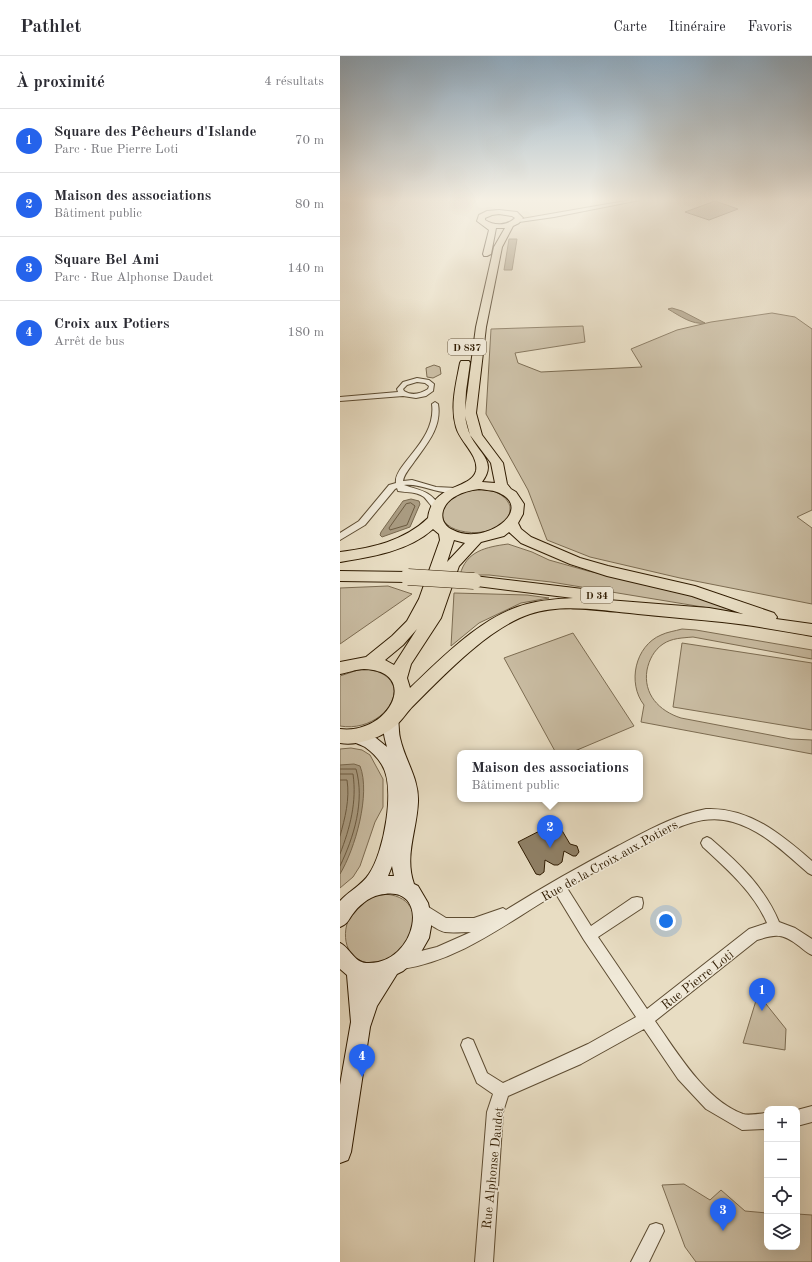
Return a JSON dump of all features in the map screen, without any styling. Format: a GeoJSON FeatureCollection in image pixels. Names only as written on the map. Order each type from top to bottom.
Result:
{"type":"FeatureCollection","features":[{"type":"Feature","properties":{"kind":"main road"},"geometry":{"type":"LineString","coordinates":[[472,319],[486,256]]}},
{"type":"Feature","properties":{"kind":"main road","name":"D 837"},"geometry":{"type":"LineString","coordinates":[[496,256],[481,327],[470,414],[476,435],[497,463],[501,484],[506,491]]}},
{"type":"Feature","properties":{"kind":"main road","name":"D 837"},"geometry":{"type":"LineString","coordinates":[[467,350],[459,402],[460,419],[465,436],[480,459],[482,466],[479,478],[469,486]]}},
{"type":"Feature","properties":{"kind":"main road"},"geometry":{"type":"LineString","coordinates":[[340,557],[376,549],[408,538],[424,530],[444,497],[456,490],[469,486],[489,486],[506,491],[515,498],[519,507],[517,517],[512,524],[495,534],[477,538],[459,537],[445,531],[438,524],[436,512]]}},
{"type":"Feature","properties":{"kind":"main road"},"geometry":{"type":"LineString","coordinates":[[512,524],[516,532],[526,540],[546,550],[597,568],[679,586],[710,595],[770,617],[812,625]]}},
{"type":"Feature","properties":{"kind":"main road"},"geometry":{"type":"LineString","coordinates":[[371,662],[385,652],[406,633],[420,612],[445,549],[447,540],[445,531]]}},
{"type":"Feature","properties":{"kind":"main road"},"geometry":{"type":"LineString","coordinates":[[399,676],[402,663],[433,618],[453,564],[477,538]]}},
{"type":"Feature","properties":{"kind":"main road","name":"D 34"},"geometry":{"type":"LineString","coordinates":[[340,576],[408,577],[474,581],[621,598],[719,616],[812,630]]}},
{"type":"Feature","properties":{"kind":"main road"},"geometry":{"type":"LineString","coordinates":[[347,736],[374,730],[395,715],[428,681],[484,631],[508,617],[528,609],[554,604],[580,603],[719,616]]}},
{"type":"Feature","properties":{"kind":"main road"},"geometry":{"type":"LineString","coordinates":[[340,668],[351,664],[371,662],[388,667],[399,676],[403,684],[404,692],[402,701],[395,715],[390,735],[404,766],[410,792],[410,810],[401,858],[401,870],[407,890]]}},
{"type":"Feature","properties":{"kind":"main road"},"geometry":{"type":"LineString","coordinates":[[347,736],[374,744],[382,752],[388,762],[397,788],[397,810],[389,850],[382,871],[370,888]]}},
{"type":"Feature","properties":{"kind":"main road"},"geometry":{"type":"LineString","coordinates":[[340,1152],[360,1027],[368,1001],[396,965],[416,946],[420,937],[423,923],[422,910],[416,898],[407,890],[390,884],[370,888],[353,899],[342,911]]}},
{"type":"Feature","properties":{"kind":"main road"},"geometry":{"type":"LineString","coordinates":[[340,953],[347,964],[356,970],[378,972],[396,965]]}},
{"type":"Feature","properties":{"kind":"main road"},"geometry":{"type":"LineString","coordinates":[[356,970],[360,1027]]}},
{"type":"Feature","properties":{"kind":"street"},"geometry":{"type":"LineString","coordinates":[[340,399],[403,394],[419,396],[429,392],[432,387],[431,384],[425,381],[417,380],[402,385],[400,389],[403,394]]}},
{"type":"Feature","properties":{"kind":"street"},"geometry":{"type":"LineString","coordinates":[[429,392],[436,408],[434,421],[429,436],[399,479],[402,486],[420,492],[432,500],[436,512]]}},
{"type":"Feature","properties":{"kind":"street"},"geometry":{"type":"LineString","coordinates":[[419,396],[435,404]]}},
{"type":"Feature","properties":{"kind":"street"},"geometry":{"type":"LineString","coordinates":[[404,472],[405,477],[412,482],[436,490],[456,490]]}},
{"type":"Feature","properties":{"kind":"street"},"geometry":{"type":"LineString","coordinates":[[340,537],[362,523],[384,496],[412,482]]}},
{"type":"Feature","properties":{"kind":"street","name":"Rue de la Croix aux Potiers"},"geometry":{"type":"LineString","coordinates":[[396,965],[430,957],[459,944],[500,922],[559,886],[680,820],[695,816],[713,814],[731,816],[748,822],[769,833],[812,869]]}},
{"type":"Feature","properties":{"kind":"street"},"geometry":{"type":"LineString","coordinates":[[707,843],[722,856],[754,891],[770,914],[776,928],[806,942],[812,948]]}},
{"type":"Feature","properties":{"kind":"street"},"geometry":{"type":"LineString","coordinates":[[559,886],[589,935],[683,1074],[711,1104],[742,1122],[764,1121]]}},
{"type":"Feature","properties":{"kind":"street","name":"Rue de la Croix aux Potiers"},"geometry":{"type":"LineString","coordinates":[[422,910],[444,925],[474,925],[499,917],[532,902]]}},
{"type":"Feature","properties":{"kind":"street"},"geometry":{"type":"LineString","coordinates":[[589,935],[637,903]]}},
{"type":"Feature","properties":{"kind":"street","name":"Rue Pierre Loti"},"geometry":{"type":"LineString","coordinates":[[646,1020],[754,934],[776,928]]}},
{"type":"Feature","properties":{"kind":"street"},"geometry":{"type":"LineString","coordinates":[[468,1044],[482,1078],[502,1091],[590,1051],[646,1020]]}},
{"type":"Feature","properties":{"kind":"street","name":"Rue Alphonse Daudet"},"geometry":{"type":"LineString","coordinates":[[484,1262],[495,1112],[502,1091]]}},
{"type":"Feature","properties":{"kind":"street"},"geometry":{"type":"LineString","coordinates":[[800,1117],[812,1114]]}},
{"type":"Feature","properties":{"kind":"street"},"geometry":{"type":"LineString","coordinates":[[640,1262],[656,1231]]}},
{"type":"Feature","properties":{"kind":"shaded area"},"geometry":{"type":"Polygon","coordinates":[[[772,313],[795,317],[812,329],[812,510],[797,517],[812,528],[812,604],[680,578],[590,557],[547,540],[528,490],[486,414],[491,329],[583,326],[585,342],[515,353],[518,363],[541,372],[642,367],[631,349],[677,330],[711,322],[772,313]]]}},
{"type":"Feature","properties":{"kind":"shaded area"},"geometry":{"type":"Polygon","coordinates":[[[434,365],[440,367],[441,374],[433,378],[427,377],[426,368],[434,365]]]}},
{"type":"Feature","properties":{"kind":"shaded area"},"geometry":{"type":"Polygon","coordinates":[[[475,490],[495,492],[504,497],[510,506],[507,519],[498,527],[485,532],[458,530],[447,525],[442,516],[445,505],[458,494],[475,490]]]}},
{"type":"Feature","properties":{"kind":"shaded area"},"geometry":{"type":"Polygon","coordinates":[[[508,544],[532,552],[549,560],[588,571],[699,595],[737,611],[733,612],[551,582],[489,575],[460,575],[467,560],[472,555],[485,549],[508,544]]]}},
{"type":"Feature","properties":{"kind":"shaded area"},"geometry":{"type":"Polygon","coordinates":[[[388,586],[412,594],[340,644],[340,588],[388,586]]]}},
{"type":"Feature","properties":{"kind":"shaded area"},"geometry":{"type":"Polygon","coordinates":[[[454,593],[527,595],[549,598],[521,603],[479,623],[451,646],[454,593]]]}},
{"type":"Feature","properties":{"kind":"shaded area"},"geometry":{"type":"Polygon","coordinates":[[[682,629],[696,630],[812,650],[812,659],[693,637],[677,639],[663,644],[655,652],[648,666],[646,679],[650,694],[654,700],[673,715],[681,718],[791,739],[812,740],[812,754],[641,722],[644,705],[639,696],[635,676],[636,666],[640,656],[645,647],[652,640],[663,634],[682,629]]]}},
{"type":"Feature","properties":{"kind":"shaded area"},"geometry":{"type":"Polygon","coordinates":[[[573,633],[634,726],[577,750],[554,750],[504,658],[573,633]]]}},
{"type":"Feature","properties":{"kind":"shaded area"},"geometry":{"type":"Polygon","coordinates":[[[682,643],[812,663],[812,730],[673,707],[682,643]]]}},
{"type":"Feature","properties":{"kind":"shaded area"},"geometry":{"type":"Polygon","coordinates":[[[367,669],[383,674],[392,683],[394,693],[391,704],[383,714],[371,722],[356,726],[340,726],[340,676],[358,670],[367,669]]]}},
{"type":"Feature","properties":{"kind":"shaded area"},"geometry":{"type":"Polygon","coordinates":[[[351,748],[362,750],[370,755],[383,779],[383,807],[375,822],[360,866],[353,877],[340,888],[340,749],[351,748]]]}},
{"type":"Feature","properties":{"kind":"shaded area"},"geometry":{"type":"Polygon","coordinates":[[[381,894],[399,897],[406,901],[413,913],[413,930],[409,941],[390,959],[380,962],[364,962],[356,958],[351,953],[347,945],[346,929],[348,921],[357,907],[369,899],[381,894]]]}},
{"type":"Feature","properties":{"kind":"shaded area"},"geometry":{"type":"Polygon","coordinates":[[[758,994],[786,1029],[785,1050],[743,1043],[758,994]]]}},
{"type":"Feature","properties":{"kind":"shaded area"},"geometry":{"type":"Polygon","coordinates":[[[684,1184],[710,1200],[721,1190],[745,1211],[764,1213],[764,1250],[800,1250],[800,1214],[812,1215],[812,1262],[696,1262],[685,1247],[662,1185],[684,1184]]]}},
{"type":"Feature","properties":{"kind":"water"},"geometry":{"type":"Polygon","coordinates":[[[506,256],[514,256],[512,270],[504,270],[506,256]]]}},
{"type":"Feature","properties":{"kind":"water"},"geometry":{"type":"Polygon","coordinates":[[[672,308],[682,311],[705,323],[695,323],[686,319],[668,309],[672,308]]]}},
{"type":"Feature","properties":{"kind":"water"},"geometry":{"type":"Polygon","coordinates":[[[411,499],[419,501],[420,504],[410,527],[382,537],[380,535],[381,532],[403,501],[411,499]]]}},
{"type":"Feature","properties":{"kind":"water"},"geometry":{"type":"Polygon","coordinates":[[[354,764],[360,766],[364,791],[360,821],[356,836],[346,863],[340,874],[340,765],[354,764]]]}},
{"type":"Feature","properties":{"kind":"building"},"geometry":{"type":"Polygon","coordinates":[[[557,822],[570,844],[577,846],[579,852],[576,856],[573,856],[564,851],[562,862],[558,865],[554,865],[545,860],[544,872],[540,875],[536,874],[518,842],[557,822]]]}},
{"type":"Feature","properties":{"kind":"place","name":"Maison des associations"},"geometry":{"type":"Point","coordinates":[550,848]}},
{"type":"Feature","properties":{"kind":"place","name":"Square des Pêcheurs d'Islande"},"geometry":{"type":"Point","coordinates":[762,1011]}},
{"type":"Feature","properties":{"kind":"place","name":"Croix aux Potiers"},"geometry":{"type":"Point","coordinates":[362,1077]}},
{"type":"Feature","properties":{"kind":"place","name":"Square Bel Ami"},"geometry":{"type":"Point","coordinates":[723,1231]}}]}
